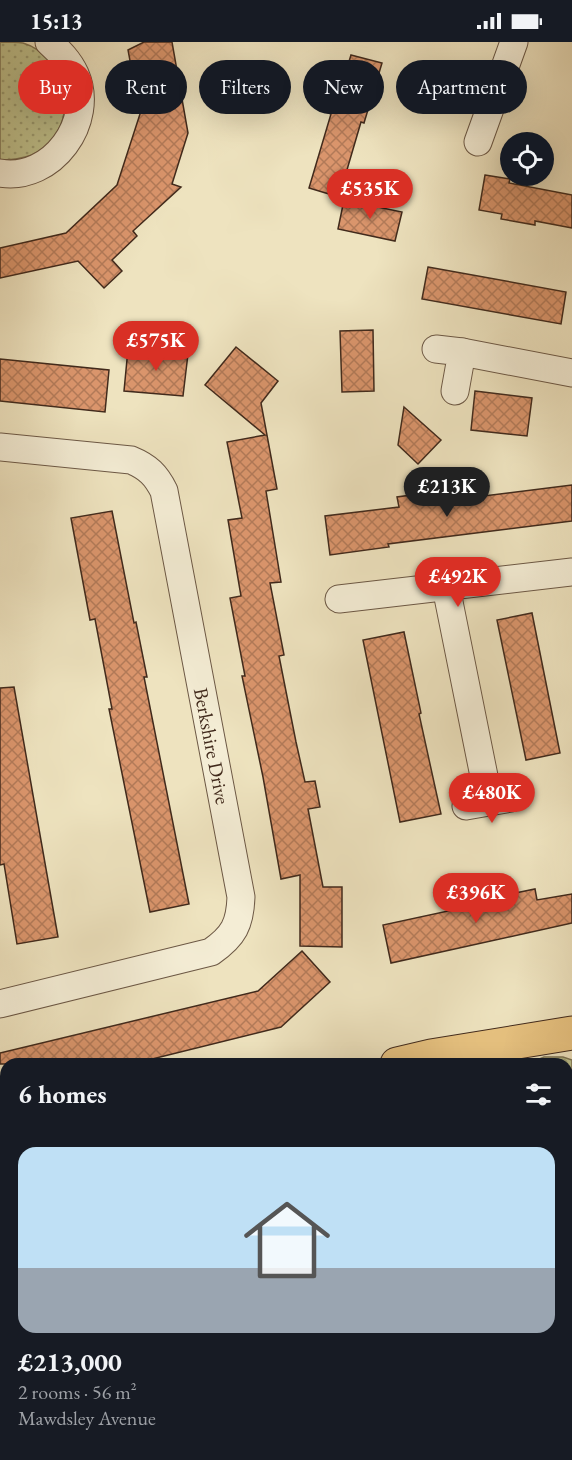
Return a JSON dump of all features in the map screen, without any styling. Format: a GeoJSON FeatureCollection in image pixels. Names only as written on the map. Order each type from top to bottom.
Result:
{"type":"FeatureCollection","features":[{"type":"Feature","properties":{"kind":"main road"},"geometry":{"type":"LineString","coordinates":[[422,1058],[572,1033]]}},
{"type":"Feature","properties":{"kind":"street"},"geometry":{"type":"LineString","coordinates":[[0,173],[6,175],[30,171],[51,160],[67,144],[78,123],[80,99],[76,76],[64,56],[49,42]]}},
{"type":"Feature","properties":{"kind":"street"},"geometry":{"type":"LineString","coordinates":[[478,142],[514,42]]}},
{"type":"Feature","properties":{"kind":"street"},"geometry":{"type":"LineString","coordinates":[[455,391],[449,350],[572,373]]}},
{"type":"Feature","properties":{"kind":"street","name":"Berkshire Drive"},"geometry":{"type":"LineString","coordinates":[[0,447],[131,460],[145,466],[157,477],[164,491],[241,897],[241,912],[236,928],[226,942],[212,952],[0,1004]]}},
{"type":"Feature","properties":{"kind":"street"},"geometry":{"type":"LineString","coordinates":[[339,599],[572,572]]}},
{"type":"Feature","properties":{"kind":"street"},"geometry":{"type":"LineString","coordinates":[[446,587],[489,802]]}},
{"type":"Feature","properties":{"kind":"green space"},"geometry":{"type":"Polygon","coordinates":[[[0,42],[23,43],[34,48],[49,60],[18,60],[18,114],[63,114],[54,138],[44,148],[32,155],[0,160],[0,42]]]}},
{"type":"Feature","properties":{"kind":"building"},"geometry":{"type":"Polygon","coordinates":[[[144,42],[172,42],[175,60],[130,60],[128,50],[144,42]]]}},
{"type":"Feature","properties":{"kind":"building"},"geometry":{"type":"Polygon","coordinates":[[[351,55],[370,60],[349,60],[351,55]]]}},
{"type":"Feature","properties":{"kind":"building"},"geometry":{"type":"Polygon","coordinates":[[[140,114],[185,114],[188,133],[172,184],[181,187],[133,231],[137,236],[112,260],[122,271],[104,288],[78,261],[0,278],[0,248],[66,233],[117,185],[140,114]]]}},
{"type":"Feature","properties":{"kind":"building"},"geometry":{"type":"Polygon","coordinates":[[[331,114],[367,114],[364,123],[361,122],[339,197],[309,188],[331,114]]]}},
{"type":"Feature","properties":{"kind":"building"},"geometry":{"type":"Polygon","coordinates":[[[485,175],[500,177],[500,186],[525,186],[572,195],[572,228],[535,221],[535,225],[501,219],[502,214],[479,210],[485,175]]]}},
{"type":"Feature","properties":{"kind":"building"},"geometry":{"type":"Polygon","coordinates":[[[344,200],[402,212],[395,241],[338,229],[344,200]]]}},
{"type":"Feature","properties":{"kind":"building"},"geometry":{"type":"Polygon","coordinates":[[[428,267],[566,292],[561,324],[422,299],[428,267]]]}},
{"type":"Feature","properties":{"kind":"building"},"geometry":{"type":"Polygon","coordinates":[[[373,330],[374,391],[342,392],[340,331],[373,330]]]}},
{"type":"Feature","properties":{"kind":"building"},"geometry":{"type":"Polygon","coordinates":[[[236,347],[278,381],[261,403],[277,489],[266,491],[281,582],[270,583],[284,655],[279,656],[296,742],[305,782],[315,781],[320,807],[308,809],[323,887],[342,887],[342,947],[300,946],[300,875],[281,879],[242,676],[245,676],[230,598],[241,596],[228,520],[242,518],[227,442],[265,435],[205,385],[236,347]]]}},
{"type":"Feature","properties":{"kind":"building"},"geometry":{"type":"Polygon","coordinates":[[[128,349],[188,354],[183,396],[124,391],[128,349]]]}},
{"type":"Feature","properties":{"kind":"building"},"geometry":{"type":"Polygon","coordinates":[[[0,359],[109,370],[105,412],[0,401],[0,359]]]}},
{"type":"Feature","properties":{"kind":"building"},"geometry":{"type":"Polygon","coordinates":[[[475,391],[532,398],[527,436],[471,430],[475,391]]]}},
{"type":"Feature","properties":{"kind":"building"},"geometry":{"type":"Polygon","coordinates":[[[404,407],[441,440],[418,464],[398,445],[404,407]]]}},
{"type":"Feature","properties":{"kind":"building"},"geometry":{"type":"Polygon","coordinates":[[[572,485],[572,521],[388,544],[389,547],[330,555],[325,516],[399,507],[397,497],[433,492],[435,502],[572,485]]]}},
{"type":"Feature","properties":{"kind":"building"},"geometry":{"type":"Polygon","coordinates":[[[112,511],[147,677],[144,677],[189,904],[150,912],[109,709],[112,709],[95,619],[90,620],[71,518],[112,511]]]}},
{"type":"Feature","properties":{"kind":"building"},"geometry":{"type":"Polygon","coordinates":[[[532,613],[560,753],[526,760],[497,620],[532,613]]]}},
{"type":"Feature","properties":{"kind":"building"},"geometry":{"type":"Polygon","coordinates":[[[404,632],[441,814],[400,822],[363,640],[404,632]]]}},
{"type":"Feature","properties":{"kind":"building"},"geometry":{"type":"Polygon","coordinates":[[[14,687],[58,937],[17,944],[4,864],[0,865],[0,688],[14,687]]]}},
{"type":"Feature","properties":{"kind":"building"},"geometry":{"type":"Polygon","coordinates":[[[535,889],[537,900],[572,894],[572,923],[391,963],[383,925],[476,905],[475,901],[535,889]]]}},
{"type":"Feature","properties":{"kind":"building"},"geometry":{"type":"Polygon","coordinates":[[[302,951],[330,982],[281,1027],[156,1058],[0,1058],[0,1053],[258,991],[302,951]]]}}]}
